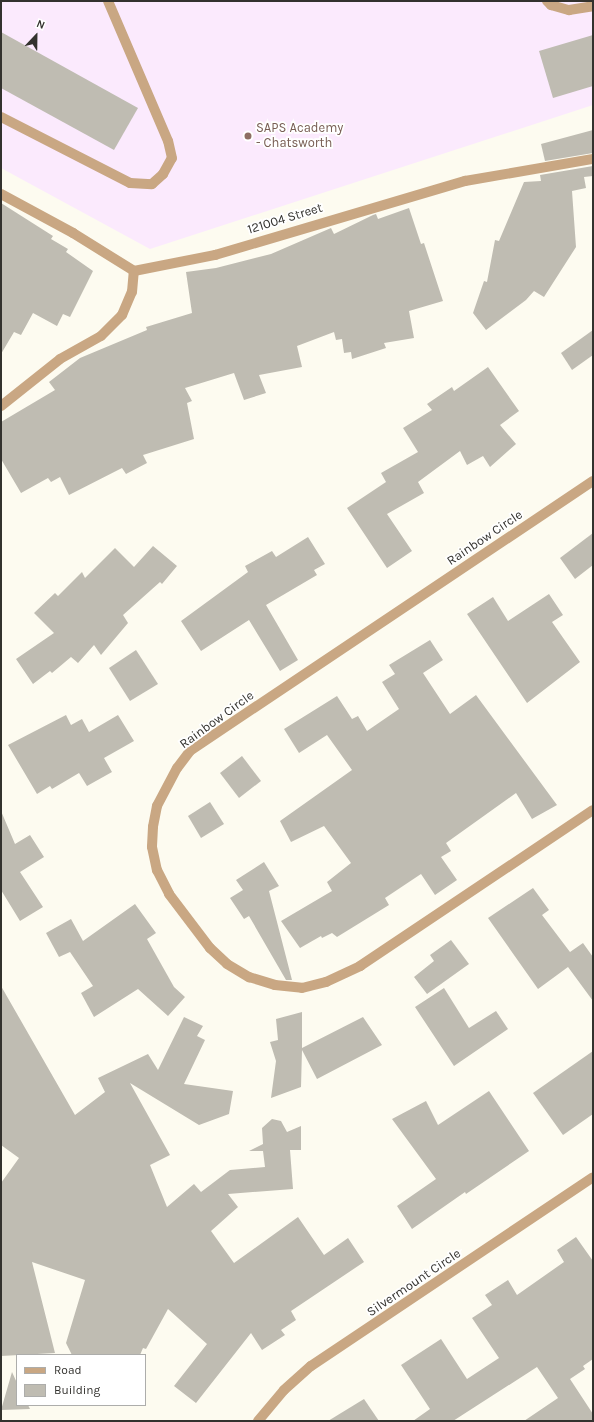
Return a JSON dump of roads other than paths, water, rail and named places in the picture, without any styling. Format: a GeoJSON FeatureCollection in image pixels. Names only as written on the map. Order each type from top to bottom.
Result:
{"type":"FeatureCollection","features":[{"type":"Feature","properties":{"kind":"street"},"geometry":{"type":"LineString","coordinates":[[1,117],[130,183],[152,184],[163,174],[172,158],[168,141],[108,1]]}},
{"type":"Feature","properties":{"kind":"street"},"geometry":{"type":"LineString","coordinates":[[547,1],[551,6],[569,10],[593,6]]}},
{"type":"Feature","properties":{"kind":"street","name":"121004 Street"},"geometry":{"type":"LineString","coordinates":[[134,271],[215,255],[465,181],[593,159]]}},
{"type":"Feature","properties":{"kind":"street"},"geometry":{"type":"LineString","coordinates":[[1,194],[73,233],[134,271],[132,292],[122,315],[101,336],[60,359],[1,406]]}},
{"type":"Feature","properties":{"kind":"street","name":"Rainbow Circle"},"geometry":{"type":"LineString","coordinates":[[593,481],[190,751],[177,768],[157,806],[153,827],[152,847],[158,870],[169,894],[210,948],[227,964],[249,977],[275,985],[302,988],[326,982],[360,966],[593,810]]}},
{"type":"Feature","properties":{"kind":"street","name":"Silvermount Circle"},"geometry":{"type":"LineString","coordinates":[[258,1421],[284,1390],[311,1366],[593,1177]]}},
{"type":"Feature","properties":{"kind":"place","name":"SAPS Academy - Chatsworth"},"geometry":{"type":"Point","coordinates":[248,136]}}]}
